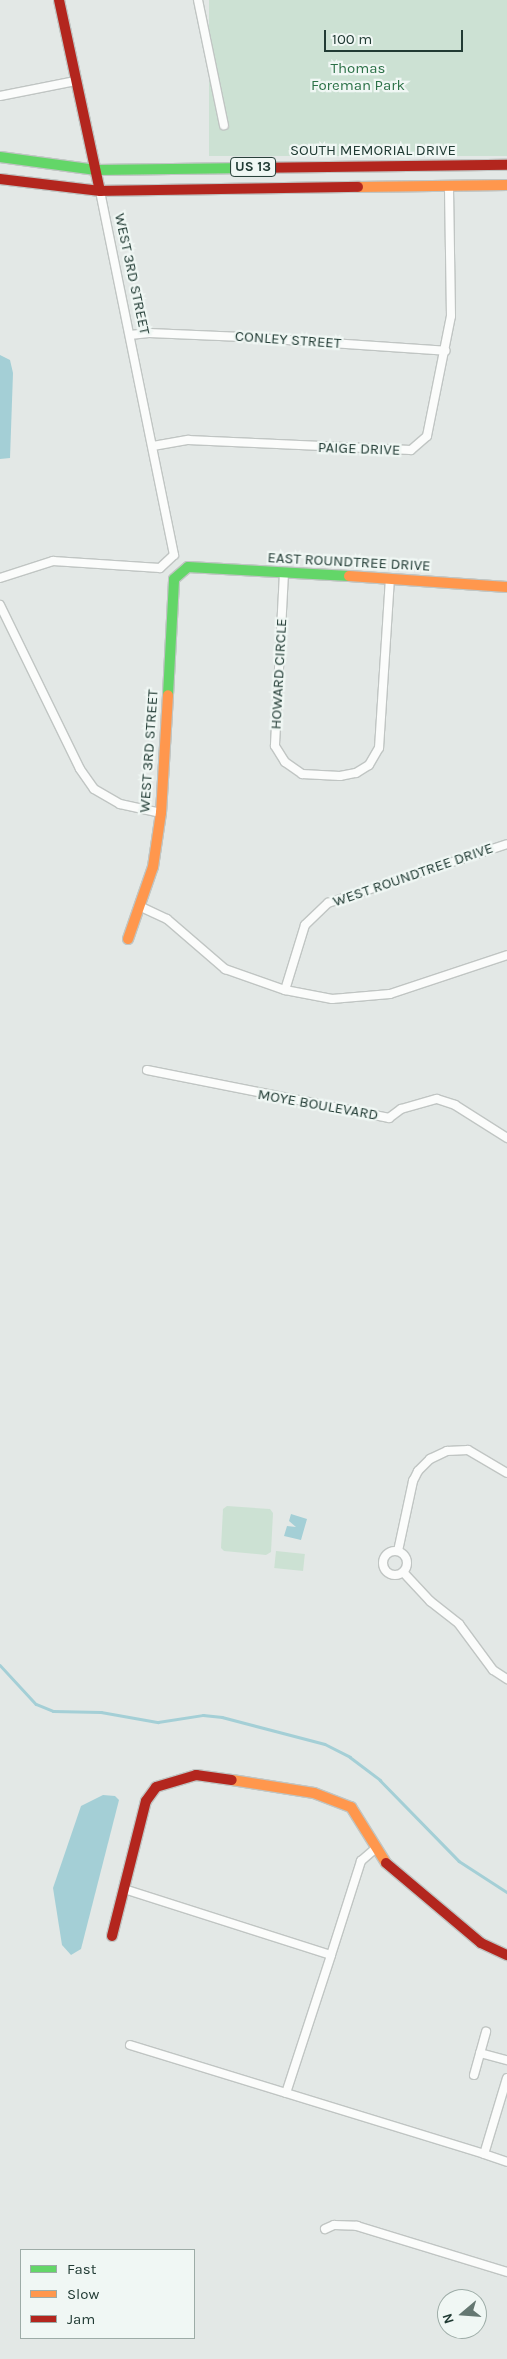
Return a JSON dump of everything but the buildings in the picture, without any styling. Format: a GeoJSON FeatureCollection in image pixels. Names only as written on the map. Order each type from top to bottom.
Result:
{"type":"FeatureCollection","features":[{"type":"Feature","properties":{"kind":"street","name":"WEST 3RD STREET"},"geometry":{"type":"LineString","coordinates":[[0,578],[53,561],[160,568],[174,555],[96,170],[59,0]]}},
{"type":"Feature","properties":{"kind":"street"},"geometry":{"type":"LineString","coordinates":[[198,0],[224,125]]}},
{"type":"Feature","properties":{"kind":"street"},"geometry":{"type":"LineString","coordinates":[[0,96],[76,81]]}},
{"type":"Feature","properties":{"kind":"street","name":"SOUTH MEMORIAL DRIVE"},"geometry":{"type":"LineString","coordinates":[[0,157],[96,170],[507,165]]}},
{"type":"Feature","properties":{"kind":"street","name":"US 13"},"geometry":{"type":"LineString","coordinates":[[0,179],[100,191],[507,185]]}},
{"type":"Feature","properties":{"kind":"street","name":"PAIGE DRIVE"},"geometry":{"type":"LineString","coordinates":[[153,446],[188,440],[411,450],[427,436],[446,351],[451,316],[449,185]]}},
{"type":"Feature","properties":{"kind":"street","name":"CONLEY STREET"},"geometry":{"type":"LineString","coordinates":[[130,335],[243,337],[446,351]]}},
{"type":"Feature","properties":{"kind":"street","name":"WEST 3RD STREET"},"geometry":{"type":"LineString","coordinates":[[128,938],[153,867],[160,812],[174,579],[188,567]]}},
{"type":"Feature","properties":{"kind":"street","name":"EAST ROUNDTREE DRIVE"},"geometry":{"type":"LineString","coordinates":[[188,567],[390,580],[498,584],[507,587]]}},
{"type":"Feature","properties":{"kind":"street","name":"HOWARD CIRCLE"},"geometry":{"type":"LineString","coordinates":[[284,573],[275,746],[285,762],[302,774],[340,776],[356,773],[369,765],[379,748],[390,580]]}},
{"type":"Feature","properties":{"kind":"street"},"geometry":{"type":"LineString","coordinates":[[0,605],[80,769],[94,789],[120,804],[160,812]]}},
{"type":"Feature","properties":{"kind":"street","name":"WEST ROUNDTREE DRIVE"},"geometry":{"type":"LineString","coordinates":[[285,990],[305,924],[328,903],[507,845]]}},
{"type":"Feature","properties":{"kind":"street"},"geometry":{"type":"LineString","coordinates":[[139,906],[167,918],[225,969],[285,990],[332,999],[390,994],[507,955]]}},
{"type":"Feature","properties":{"kind":"street","name":"MOYE BOULEVARD"},"geometry":{"type":"LineString","coordinates":[[148,1070],[389,1118],[401,1109],[437,1099],[455,1105],[507,1138]]}},
{"type":"Feature","properties":{"kind":"street"},"geometry":{"type":"LineString","coordinates":[[398,1551],[410,1492],[418,1470],[426,1462],[447,1451],[468,1450],[507,1473]]}},
{"type":"Feature","properties":{"kind":"street"},"geometry":{"type":"LineString","coordinates":[[398,1551],[407,1562],[403,1572]]}},
{"type":"Feature","properties":{"kind":"street"},"geometry":{"type":"LineString","coordinates":[[398,1551],[388,1554],[383,1564],[392,1575],[403,1572]]}},
{"type":"Feature","properties":{"kind":"street"},"geometry":{"type":"LineString","coordinates":[[403,1572],[430,1601],[459,1624],[493,1670],[507,1679]]}},
{"type":"Feature","properties":{"kind":"street"},"geometry":{"type":"LineString","coordinates":[[112,1936],[146,1801],[156,1787],[174,1779],[196,1775],[314,1793],[351,1807],[362,1819],[375,1849],[388,1866],[481,1943],[507,1955]]}},
{"type":"Feature","properties":{"kind":"street"},"geometry":{"type":"LineString","coordinates":[[286,2093],[361,1861],[375,1849]]}},
{"type":"Feature","properties":{"kind":"street"},"geometry":{"type":"LineString","coordinates":[[124,1889],[331,1955]]}},
{"type":"Feature","properties":{"kind":"street"},"geometry":{"type":"LineString","coordinates":[[474,2074],[486,2032]]}},
{"type":"Feature","properties":{"kind":"street"},"geometry":{"type":"LineString","coordinates":[[130,2044],[507,2162]]}},
{"type":"Feature","properties":{"kind":"street"},"geometry":{"type":"LineString","coordinates":[[480,2053],[507,2060]]}},
{"type":"Feature","properties":{"kind":"street"},"geometry":{"type":"LineString","coordinates":[[484,2154],[507,2078]]}},
{"type":"Feature","properties":{"kind":"street"},"geometry":{"type":"LineString","coordinates":[[325,2229],[334,2225],[357,2226],[507,2272]]}},
{"type":"Feature","properties":{"kind":"green space","name":"Thomas Foreman Park"},"geometry":{"type":"Polygon","coordinates":[[[209,0],[507,0],[507,156],[209,156],[209,0]]]}},
{"type":"Feature","properties":{"kind":"green space"},"geometry":{"type":"Polygon","coordinates":[[[227,1506],[270,1509],[273,1513],[271,1552],[266,1555],[224,1551],[221,1548],[223,1509],[227,1506]]]}},
{"type":"Feature","properties":{"kind":"green space"},"geometry":{"type":"Polygon","coordinates":[[[276,1551],[305,1554],[303,1571],[274,1568],[276,1551]]]}},
{"type":"Feature","properties":{"kind":"water"},"geometry":{"type":"Polygon","coordinates":[[[0,355],[10,360],[13,373],[10,458],[0,459],[0,355]]]}},
{"type":"Feature","properties":{"kind":"water"},"geometry":{"type":"Polygon","coordinates":[[[291,1514],[307,1519],[301,1540],[284,1536],[287,1526],[296,1527],[289,1521],[291,1514]]]}},
{"type":"Feature","properties":{"kind":"water"},"geometry":{"type":"Polygon","coordinates":[[[103,1795],[115,1796],[119,1800],[81,1949],[71,1955],[62,1945],[53,1888],[81,1806],[103,1795]]]}},
{"type":"Feature","properties":{"kind":"waterway"},"geometry":{"type":"LineString","coordinates":[[0,1665],[36,1704],[53,1711],[101,1712],[158,1722],[203,1715],[222,1717],[325,1744],[350,1757],[380,1780],[459,1861],[507,1892]]}},
{"type":"Feature","properties":{"kind":"traffic: fast"},"geometry":{"type":"LineString","coordinates":[[0,157],[96,170],[248,168]]}},
{"type":"Feature","properties":{"kind":"traffic: fast"},"geometry":{"type":"LineString","coordinates":[[168,695],[174,579],[188,567],[349,576]]}},
{"type":"Feature","properties":{"kind":"traffic: slow"},"geometry":{"type":"LineString","coordinates":[[358,187],[507,185]]}},
{"type":"Feature","properties":{"kind":"traffic: slow"},"geometry":{"type":"LineString","coordinates":[[349,576],[507,587]]}},
{"type":"Feature","properties":{"kind":"traffic: slow"},"geometry":{"type":"LineString","coordinates":[[128,939],[153,867],[161,813],[168,695]]}},
{"type":"Feature","properties":{"kind":"traffic: slow"},"geometry":{"type":"LineString","coordinates":[[232,1780],[314,1793],[351,1807],[386,1863]]}},
{"type":"Feature","properties":{"kind":"traffic: jam"},"geometry":{"type":"LineString","coordinates":[[59,0],[100,191]]}},
{"type":"Feature","properties":{"kind":"traffic: jam"},"geometry":{"type":"LineString","coordinates":[[248,168],[507,165]]}},
{"type":"Feature","properties":{"kind":"traffic: jam"},"geometry":{"type":"LineString","coordinates":[[0,179],[100,191],[358,187]]}},
{"type":"Feature","properties":{"kind":"traffic: jam"},"geometry":{"type":"LineString","coordinates":[[112,1936],[146,1801],[156,1787],[196,1775],[232,1780]]}},
{"type":"Feature","properties":{"kind":"traffic: jam"},"geometry":{"type":"LineString","coordinates":[[386,1863],[481,1943],[507,1955]]}}]}
